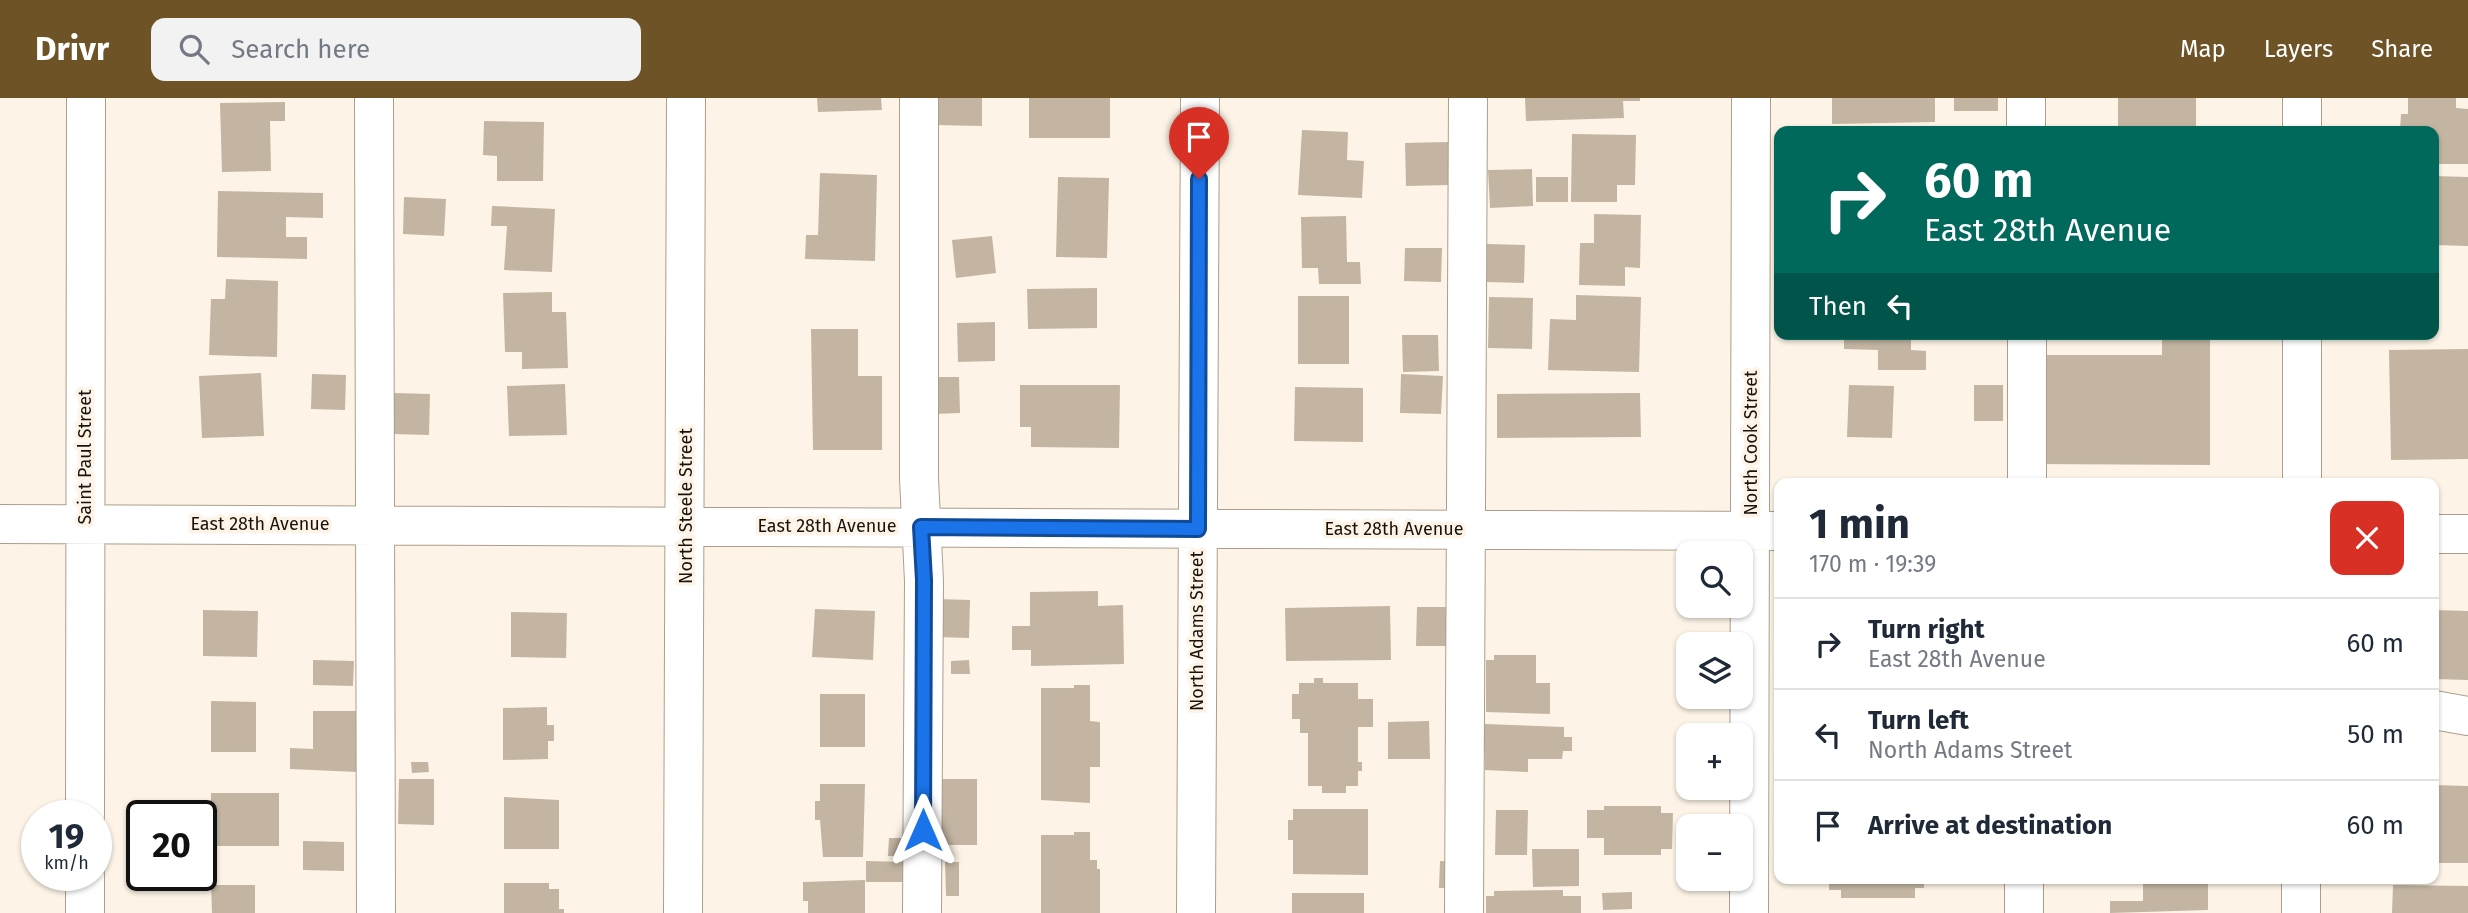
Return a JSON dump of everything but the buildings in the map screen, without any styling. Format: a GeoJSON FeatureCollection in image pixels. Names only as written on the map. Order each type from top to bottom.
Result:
{"type":"FeatureCollection","features":[{"type":"Feature","properties":{"kind":"street","name":"Saint Paul Street"},"geometry":{"type":"LineString","coordinates":[[85,800],[86,98]]}},
{"type":"Feature","properties":{"kind":"street"},"geometry":{"type":"LineString","coordinates":[[374,98],[376,913]]}},
{"type":"Feature","properties":{"kind":"street","name":"North Steele Street"},"geometry":{"type":"LineString","coordinates":[[683,913],[686,98]]}},
{"type":"Feature","properties":{"kind":"street"},"geometry":{"type":"LineString","coordinates":[[919,98],[917,267],[924,580],[922,913]]}},
{"type":"Feature","properties":{"kind":"street","name":"North Adams Street"},"geometry":{"type":"LineString","coordinates":[[1196,913],[1200,98]]}},
{"type":"Feature","properties":{"kind":"street"},"geometry":{"type":"LineString","coordinates":[[1464,913],[1468,98]]}},
{"type":"Feature","properties":{"kind":"street","name":"North Cook Street"},"geometry":{"type":"LineString","coordinates":[[1748,913],[1765,531],[1751,98]]}},
{"type":"Feature","properties":{"kind":"street"},"geometry":{"type":"LineString","coordinates":[[2026,98],[2026,126]]}},
{"type":"Feature","properties":{"kind":"street"},"geometry":{"type":"LineString","coordinates":[[2302,98],[2302,126]]}},
{"type":"Feature","properties":{"kind":"street"},"geometry":{"type":"LineString","coordinates":[[2027,340],[2027,478]]}},
{"type":"Feature","properties":{"kind":"street"},"geometry":{"type":"LineString","coordinates":[[2302,340],[2302,478]]}},
{"type":"Feature","properties":{"kind":"street","name":"East 28th Avenue"},"geometry":{"type":"LineString","coordinates":[[0,524],[1765,531]]}},
{"type":"Feature","properties":{"kind":"street"},"geometry":{"type":"LineString","coordinates":[[2439,534],[2468,534]]}},
{"type":"Feature","properties":{"kind":"street"},"geometry":{"type":"LineString","coordinates":[[2439,711],[2468,716]]}},
{"type":"Feature","properties":{"kind":"street"},"geometry":{"type":"LineString","coordinates":[[2024,884],[2024,913]]}},
{"type":"Feature","properties":{"kind":"street"},"geometry":{"type":"LineString","coordinates":[[2301,884],[2301,913]]}},
{"type":"Feature","properties":{"kind":"street"},"geometry":{"type":"LineString","coordinates":[[85,891],[85,913]]}},
{"type":"Feature","properties":{"kind":"route"},"geometry":{"type":"LineString","coordinates":[[923,830],[924,580],[921,527],[1198,529],[1199,179]]}}]}
